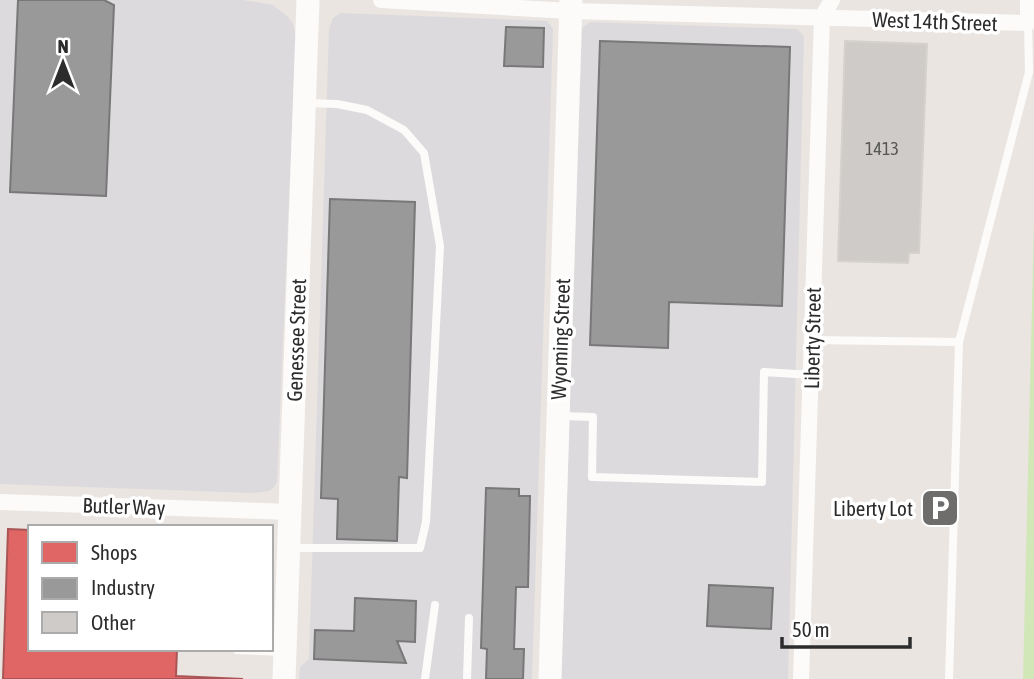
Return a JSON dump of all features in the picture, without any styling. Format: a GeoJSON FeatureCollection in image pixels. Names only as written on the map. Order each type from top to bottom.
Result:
{"type":"FeatureCollection","features":[{"type":"Feature","properties":{"kind":"main road","name":"Genessee Street"},"geometry":{"type":"LineString","coordinates":[[284,679],[308,0]]}},
{"type":"Feature","properties":{"kind":"main road","name":"Wyoming Street"},"geometry":{"type":"LineString","coordinates":[[550,679],[571,5]]}},
{"type":"Feature","properties":{"kind":"street","name":"West 14th Street"},"geometry":{"type":"LineString","coordinates":[[381,0],[1031,23]]}},
{"type":"Feature","properties":{"kind":"street","name":"Liberty Street"},"geometry":{"type":"LineString","coordinates":[[801,679],[822,17],[832,0]]}},
{"type":"Feature","properties":{"kind":"street"},"geometry":{"type":"LineString","coordinates":[[1028,0],[1031,23]]}},
{"type":"Feature","properties":{"kind":"street","name":"Butler Way"},"geometry":{"type":"LineString","coordinates":[[0,502],[290,512]]}},
{"type":"Feature","properties":{"kind":"lane"},"geometry":{"type":"LineString","coordinates":[[949,679],[959,342],[1029,72],[1031,23]]}},
{"type":"Feature","properties":{"kind":"lane"},"geometry":{"type":"LineString","coordinates":[[289,548],[420,548],[426,522],[440,246],[424,153],[404,130],[367,110],[337,104],[304,103]]}},
{"type":"Feature","properties":{"kind":"lane"},"geometry":{"type":"LineString","coordinates":[[812,340],[959,342]]}},
{"type":"Feature","properties":{"kind":"lane"},"geometry":{"type":"LineString","coordinates":[[558,415],[593,417],[592,477],[762,482],[764,372],[812,375]]}},
{"type":"Feature","properties":{"kind":"lane"},"geometry":{"type":"LineString","coordinates":[[425,679],[435,605]]}},
{"type":"Feature","properties":{"kind":"lane"},"geometry":{"type":"LineString","coordinates":[[467,679],[469,618]]}},
{"type":"Feature","properties":{"kind":"lane"},"geometry":{"type":"LineString","coordinates":[[261,651],[285,652]]}},
{"type":"Feature","properties":{"kind":"shaded area"},"geometry":{"type":"Polygon","coordinates":[[[0,0],[243,0],[273,5],[293,24],[296,36],[277,481],[269,491],[253,493],[0,484],[0,0]]]}},
{"type":"Feature","properties":{"kind":"shaded area"},"geometry":{"type":"Polygon","coordinates":[[[341,13],[547,21],[553,29],[532,679],[299,679],[300,667],[309,659],[329,29],[333,18],[341,13]]]}},
{"type":"Feature","properties":{"kind":"shaded area"},"geometry":{"type":"Polygon","coordinates":[[[590,22],[797,29],[804,36],[788,679],[561,679],[582,28],[590,22]]]}},
{"type":"Feature","properties":{"kind":"green space"},"geometry":{"type":"Polygon","coordinates":[[[1034,220],[1034,679],[1023,679],[1034,220]]]}},
{"type":"Feature","properties":{"kind":"building: Shops"},"geometry":{"type":"Polygon","coordinates":[[[8,529],[28,530],[28,651],[177,651],[176,676],[243,679],[3,679],[8,529]]]}},
{"type":"Feature","properties":{"kind":"building: Industry"},"geometry":{"type":"Polygon","coordinates":[[[18,0],[104,0],[114,5],[106,196],[10,192],[18,0]]]}},
{"type":"Feature","properties":{"kind":"building: Industry"},"geometry":{"type":"Polygon","coordinates":[[[506,27],[544,28],[543,67],[504,66],[506,27]]]}},
{"type":"Feature","properties":{"kind":"building: Industry"},"geometry":{"type":"Polygon","coordinates":[[[600,41],[790,47],[782,306],[669,302],[668,348],[590,345],[600,41]]]}},
{"type":"Feature","properties":{"kind":"building: Industry"},"geometry":{"type":"Polygon","coordinates":[[[330,199],[415,202],[407,478],[399,477],[397,541],[337,539],[338,499],[321,498],[330,199]]]}},
{"type":"Feature","properties":{"kind":"building: Industry"},"geometry":{"type":"Polygon","coordinates":[[[486,488],[519,489],[519,496],[530,496],[528,587],[516,587],[514,649],[524,649],[523,679],[486,679],[487,649],[481,648],[486,488]]]}},
{"type":"Feature","properties":{"kind":"building: Industry"},"geometry":{"type":"Polygon","coordinates":[[[709,585],[773,588],[771,629],[707,626],[709,585]]]}},
{"type":"Feature","properties":{"kind":"building: Industry"},"geometry":{"type":"Polygon","coordinates":[[[355,598],[416,601],[415,642],[397,641],[406,663],[314,659],[315,630],[354,631],[355,598]]]}},
{"type":"Feature","properties":{"kind":"building: Other"},"geometry":{"type":"Polygon","coordinates":[[[845,41],[927,44],[919,253],[909,253],[908,263],[838,261],[845,41]]]}},
{"type":"Feature","properties":{"kind":"place","name":"Liberty Lot"},"geometry":{"type":"Point","coordinates":[940,508]}}]}
